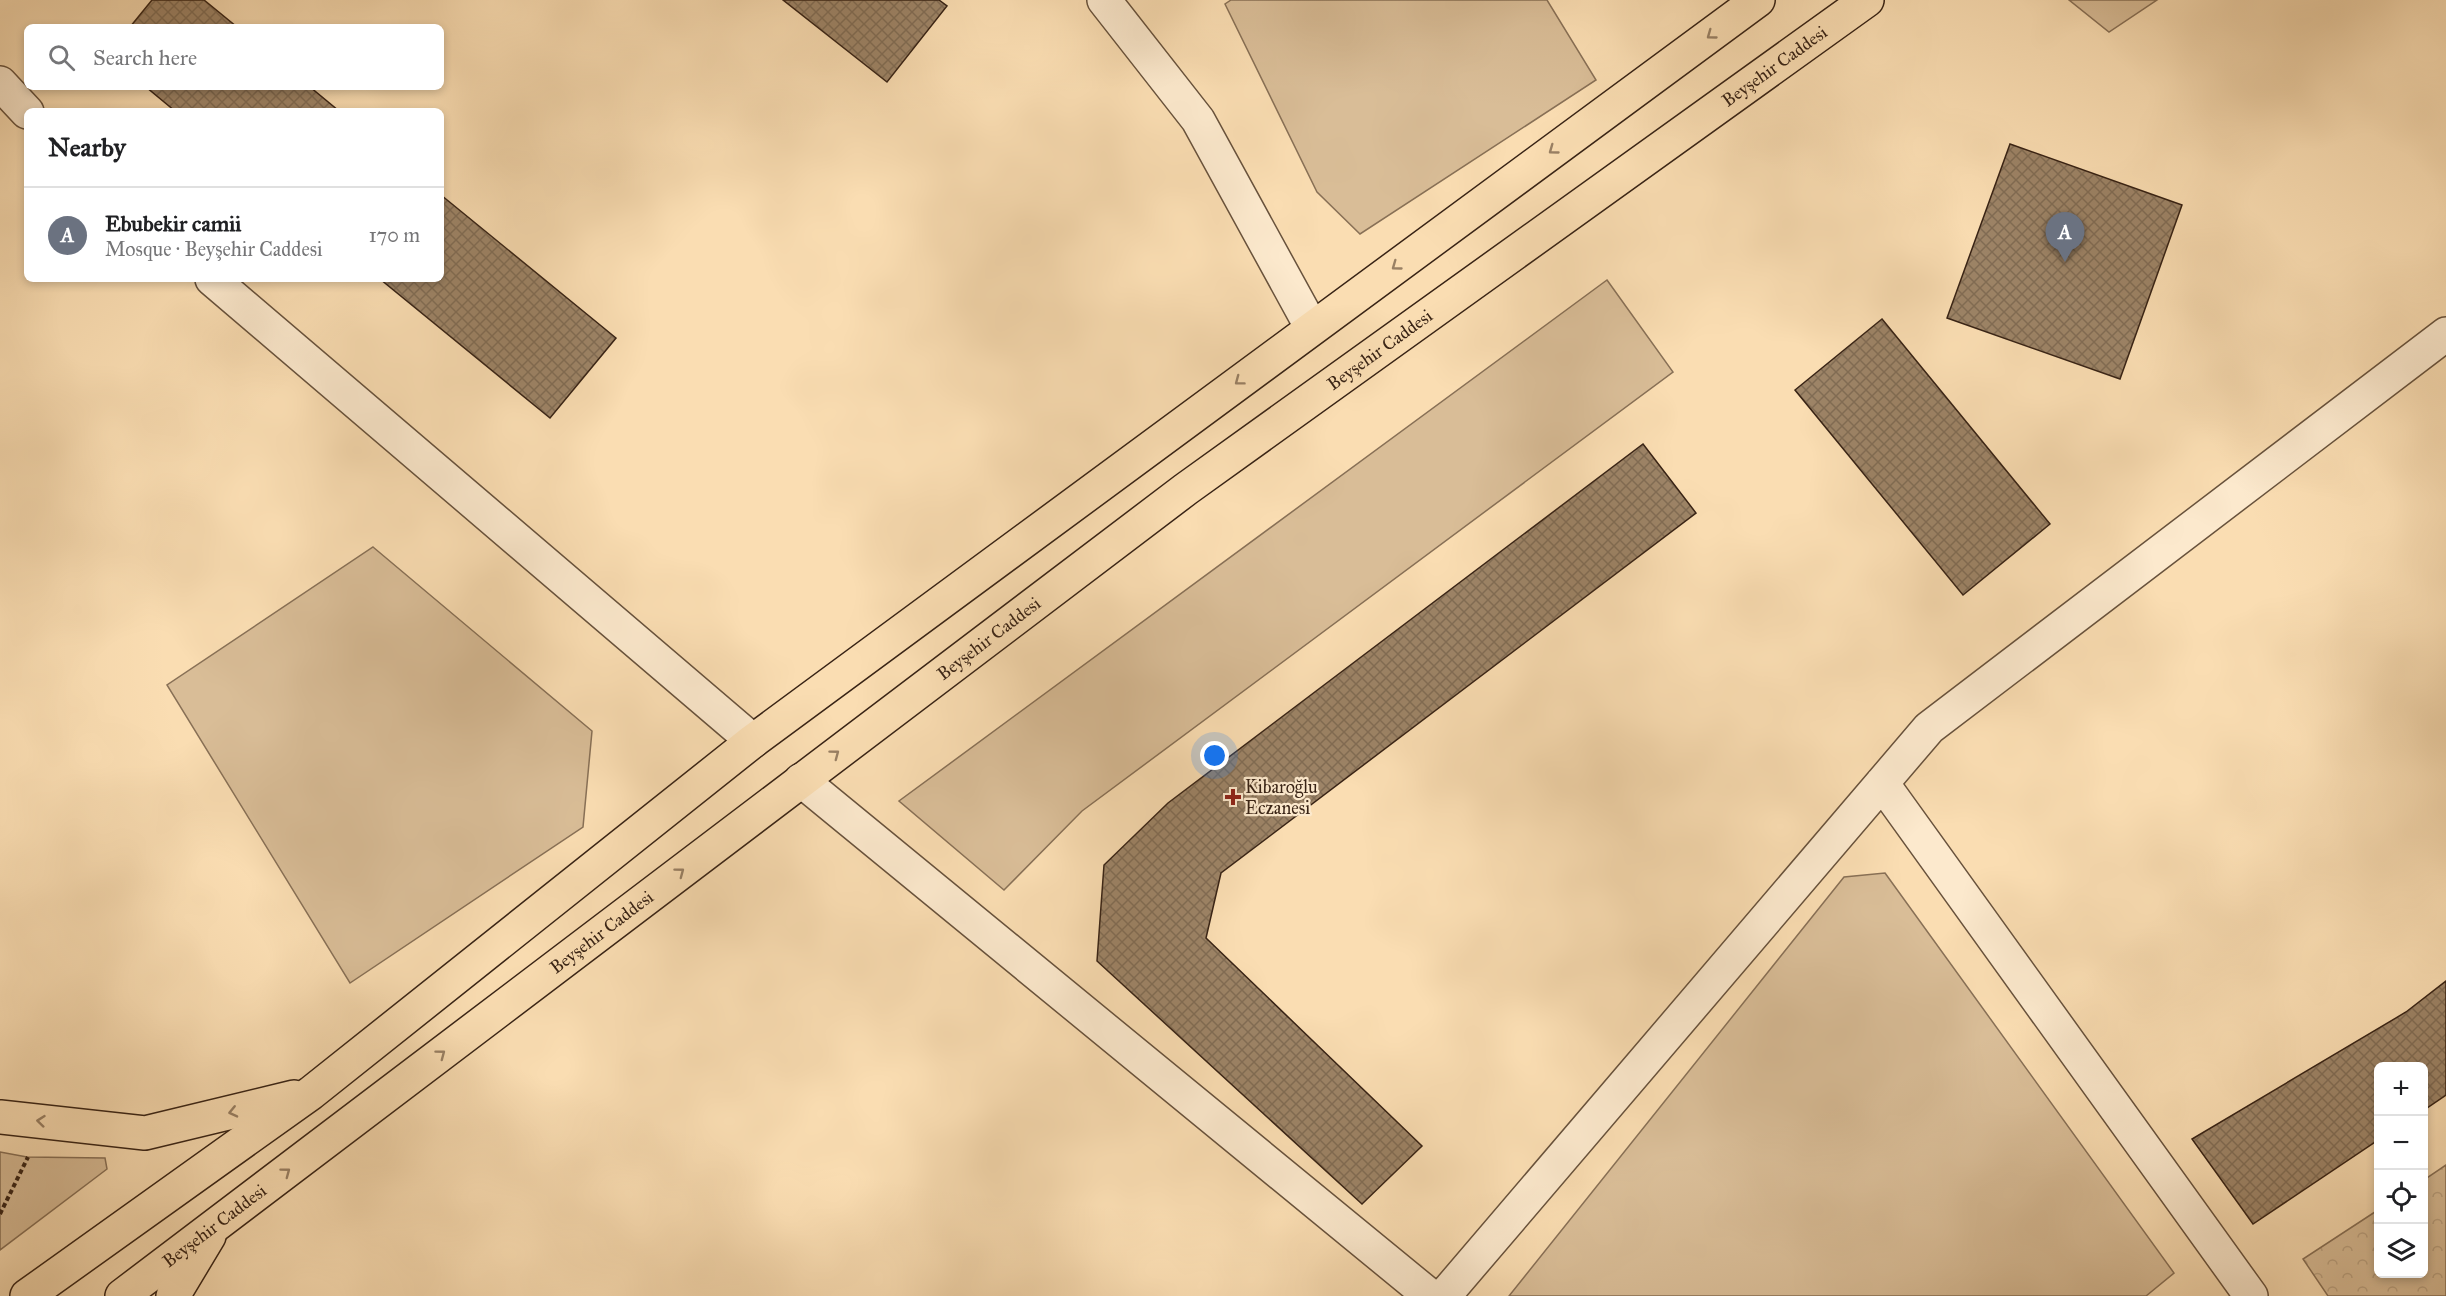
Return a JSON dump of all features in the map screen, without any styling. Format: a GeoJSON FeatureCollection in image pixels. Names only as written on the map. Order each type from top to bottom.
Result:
{"type":"FeatureCollection","features":[{"type":"Feature","properties":{"kind":"main road"},"geometry":{"type":"LineString","coordinates":[[27,1296],[311,1093],[753,741],[1758,0]]}},
{"type":"Feature","properties":{"kind":"main road","name":"Beyşehir Caddesi"},"geometry":{"type":"LineString","coordinates":[[122,1296],[1186,489],[1868,0]]}},
{"type":"Feature","properties":{"kind":"main road"},"geometry":{"type":"LineString","coordinates":[[0,1117],[145,1133],[311,1093]]}},
{"type":"Feature","properties":{"kind":"main road"},"geometry":{"type":"LineString","coordinates":[[173,1296],[213,1228]]}},
{"type":"Feature","properties":{"kind":"street"},"geometry":{"type":"LineString","coordinates":[[1104,0],[1198,120],[1312,328]]}},
{"type":"Feature","properties":{"kind":"street"},"geometry":{"type":"LineString","coordinates":[[0,83],[24,109]]}},
{"type":"Feature","properties":{"kind":"street"},"geometry":{"type":"LineString","coordinates":[[216,282],[753,741]]}},
{"type":"Feature","properties":{"kind":"street"},"geometry":{"type":"LineString","coordinates":[[1444,1296],[1929,728],[2446,334]]}},
{"type":"Feature","properties":{"kind":"street"},"geometry":{"type":"LineString","coordinates":[[801,780],[1430,1296]]}},
{"type":"Feature","properties":{"kind":"street"},"geometry":{"type":"LineString","coordinates":[[1882,783],[2251,1296]]}},
{"type":"Feature","properties":{"kind":"green space"},"geometry":{"type":"Polygon","coordinates":[[[1231,0],[1547,0],[1596,80],[1360,234],[1317,192],[1225,4],[1231,0]]]}},
{"type":"Feature","properties":{"kind":"green space"},"geometry":{"type":"Polygon","coordinates":[[[2069,0],[2157,0],[2109,32],[2069,0]]]}},
{"type":"Feature","properties":{"kind":"green space"},"geometry":{"type":"Polygon","coordinates":[[[1607,280],[1673,372],[1082,811],[1004,890],[899,801],[1607,280]]]}},
{"type":"Feature","properties":{"kind":"green space"},"geometry":{"type":"Polygon","coordinates":[[[373,547],[592,731],[583,827],[350,983],[167,685],[373,547]]]}},
{"type":"Feature","properties":{"kind":"green space"},"geometry":{"type":"Polygon","coordinates":[[[1885,873],[2174,1273],[2146,1296],[1509,1296],[1844,877],[1885,873]]]}},
{"type":"Feature","properties":{"kind":"green space"},"geometry":{"type":"Polygon","coordinates":[[[0,1152],[27,1157],[105,1158],[107,1169],[0,1250],[0,1152]]]}},
{"type":"Feature","properties":{"kind":"green space"},"geometry":{"type":"Polygon","coordinates":[[[2446,1165],[2446,1296],[2328,1296],[2303,1259],[2374,1213],[2374,1278],[2428,1278],[2428,1177],[2446,1165]]]}},
{"type":"Feature","properties":{"kind":"building"},"geometry":{"type":"Polygon","coordinates":[[[152,0],[204,0],[233,24],[132,24],[152,0]]]}},
{"type":"Feature","properties":{"kind":"building"},"geometry":{"type":"Polygon","coordinates":[[[783,0],[939,0],[947,6],[887,82],[783,0]]]}},
{"type":"Feature","properties":{"kind":"building"},"geometry":{"type":"Polygon","coordinates":[[[150,90],[314,90],[335,108],[171,108],[150,90]]]}},
{"type":"Feature","properties":{"kind":"building"},"geometry":{"type":"Polygon","coordinates":[[[2010,144],[2182,205],[2120,379],[1947,318],[2010,144]]]}},
{"type":"Feature","properties":{"kind":"building"},"geometry":{"type":"Polygon","coordinates":[[[444,197],[616,338],[550,418],[384,282],[444,282],[444,197]]]}},
{"type":"Feature","properties":{"kind":"building"},"geometry":{"type":"Polygon","coordinates":[[[1882,319],[2050,524],[1963,595],[1795,390],[1882,319]]]}},
{"type":"Feature","properties":{"kind":"building"},"geometry":{"type":"Polygon","coordinates":[[[1643,444],[1696,513],[1221,873],[1206,938],[1422,1146],[1362,1204],[1097,961],[1104,865],[1168,803],[1643,444]]]}},
{"type":"Feature","properties":{"kind":"building"},"geometry":{"type":"Polygon","coordinates":[[[2446,981],[2446,1095],[2428,1107],[2428,1062],[2374,1062],[2374,1143],[2253,1224],[2192,1139],[2406,1012],[2446,981]]]}},
{"type":"Feature","properties":{"kind":"place","name":"Ebubekir camii"},"geometry":{"type":"Point","coordinates":[2065,262]}},
{"type":"Feature","properties":{"kind":"place","name":"Kibaroğlu Eczanesi"},"geometry":{"type":"Point","coordinates":[1233,797]}}]}
